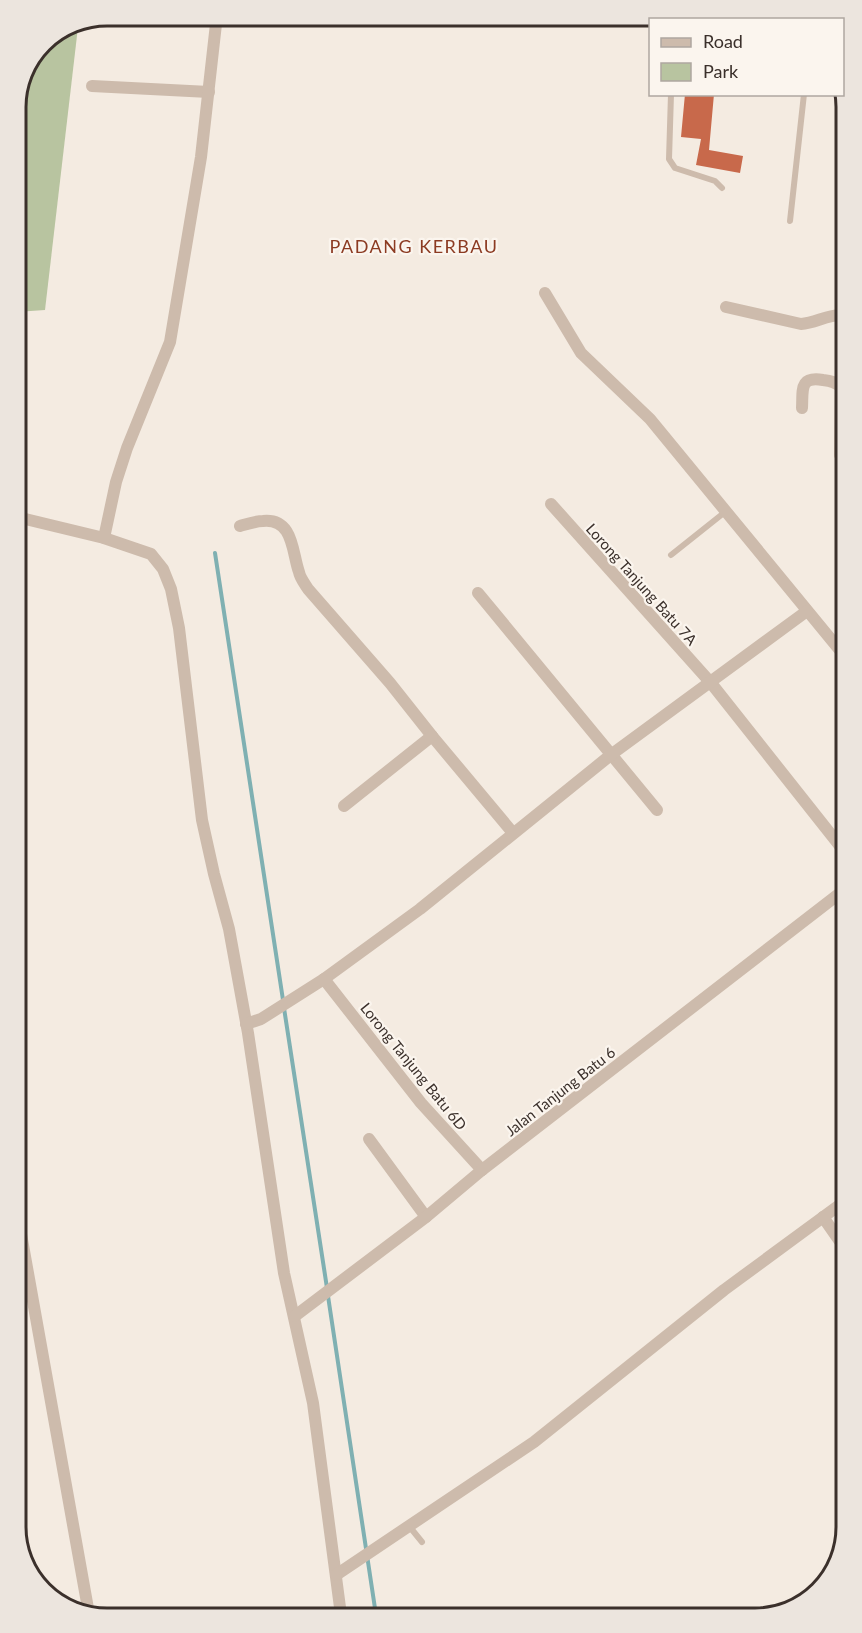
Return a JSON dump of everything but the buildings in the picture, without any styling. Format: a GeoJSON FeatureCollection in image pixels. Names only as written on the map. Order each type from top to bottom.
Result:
{"type":"FeatureCollection","features":[{"type":"Feature","properties":{"kind":"street"},"geometry":{"type":"LineString","coordinates":[[104,538],[121,465],[170,342],[201,157],[217,26]]}},
{"type":"Feature","properties":{"kind":"street"},"geometry":{"type":"LineString","coordinates":[[92,86],[209,92]]}},
{"type":"Feature","properties":{"kind":"street"},"geometry":{"type":"LineString","coordinates":[[546,293],[581,353],[650,419],[836,646]]}},
{"type":"Feature","properties":{"kind":"street"},"geometry":{"type":"LineString","coordinates":[[726,307],[801,324],[836,316]]}},
{"type":"Feature","properties":{"kind":"street"},"geometry":{"type":"LineString","coordinates":[[802,408],[804,386],[807,380],[812,378],[836,382]]}},
{"type":"Feature","properties":{"kind":"street","name":"Lorong Tanjung Batu 7A"},"geometry":{"type":"LineString","coordinates":[[551,504],[711,683],[836,841]]}},
{"type":"Feature","properties":{"kind":"street"},"geometry":{"type":"LineString","coordinates":[[26,519],[104,538],[151,554],[163,568],[171,589],[179,628],[202,820],[229,929],[284,1273],[313,1403],[340,1607]]}},
{"type":"Feature","properties":{"kind":"street"},"geometry":{"type":"LineString","coordinates":[[240,526],[264,520],[277,522],[286,531],[294,545],[299,573],[308,589],[390,683],[513,832]]}},
{"type":"Feature","properties":{"kind":"street"},"geometry":{"type":"LineString","coordinates":[[478,593],[657,810]]}},
{"type":"Feature","properties":{"kind":"street"},"geometry":{"type":"LineString","coordinates":[[246,1024],[261,1019],[324,979],[420,909],[612,754],[807,611]]}},
{"type":"Feature","properties":{"kind":"street"},"geometry":{"type":"LineString","coordinates":[[344,807],[432,736]]}},
{"type":"Feature","properties":{"kind":"street","name":"Jalan Tanjung Batu 6"},"geometry":{"type":"LineString","coordinates":[[295,1316],[426,1217],[482,1170],[836,896]]}},
{"type":"Feature","properties":{"kind":"street","name":"Lorong Tanjung Batu 6D"},"geometry":{"type":"LineString","coordinates":[[324,979],[421,1103],[482,1170]]}},
{"type":"Feature","properties":{"kind":"street"},"geometry":{"type":"LineString","coordinates":[[369,1139],[426,1217]]}},
{"type":"Feature","properties":{"kind":"street"},"geometry":{"type":"LineString","coordinates":[[336,1575],[534,1442],[724,1290],[836,1208]]}},
{"type":"Feature","properties":{"kind":"street"},"geometry":{"type":"LineString","coordinates":[[823,1218],[836,1236]]}},
{"type":"Feature","properties":{"kind":"street"},"geometry":{"type":"LineString","coordinates":[[26,1262],[87,1605]]}},
{"type":"Feature","properties":{"kind":"lane"},"geometry":{"type":"LineString","coordinates":[[671,96],[670,164],[675,168],[715,181],[722,188]]}},
{"type":"Feature","properties":{"kind":"lane"},"geometry":{"type":"LineString","coordinates":[[790,221],[804,96]]}},
{"type":"Feature","properties":{"kind":"lane"},"geometry":{"type":"LineString","coordinates":[[670,555],[725,512]]}},
{"type":"Feature","properties":{"kind":"lane"},"geometry":{"type":"LineString","coordinates":[[405,1529],[422,1542]]}},
{"type":"Feature","properties":{"kind":"green space"},"geometry":{"type":"Polygon","coordinates":[[[77,31],[45,310],[26,311],[26,101],[28,86],[42,57],[66,36],[77,31]]]}},
{"type":"Feature","properties":{"kind":"waterway"},"geometry":{"type":"LineString","coordinates":[[215,553],[283,1000]]}},
{"type":"Feature","properties":{"kind":"waterway"},"geometry":{"type":"LineString","coordinates":[[284,1008],[327,1288]]}},
{"type":"Feature","properties":{"kind":"waterway"},"geometry":{"type":"LineString","coordinates":[[328,1296],[375,1607]]}},
{"type":"Feature","properties":{"kind":"district","name":"PADANG KERBAU"},"geometry":{"type":"Point","coordinates":[414,246]}}]}
